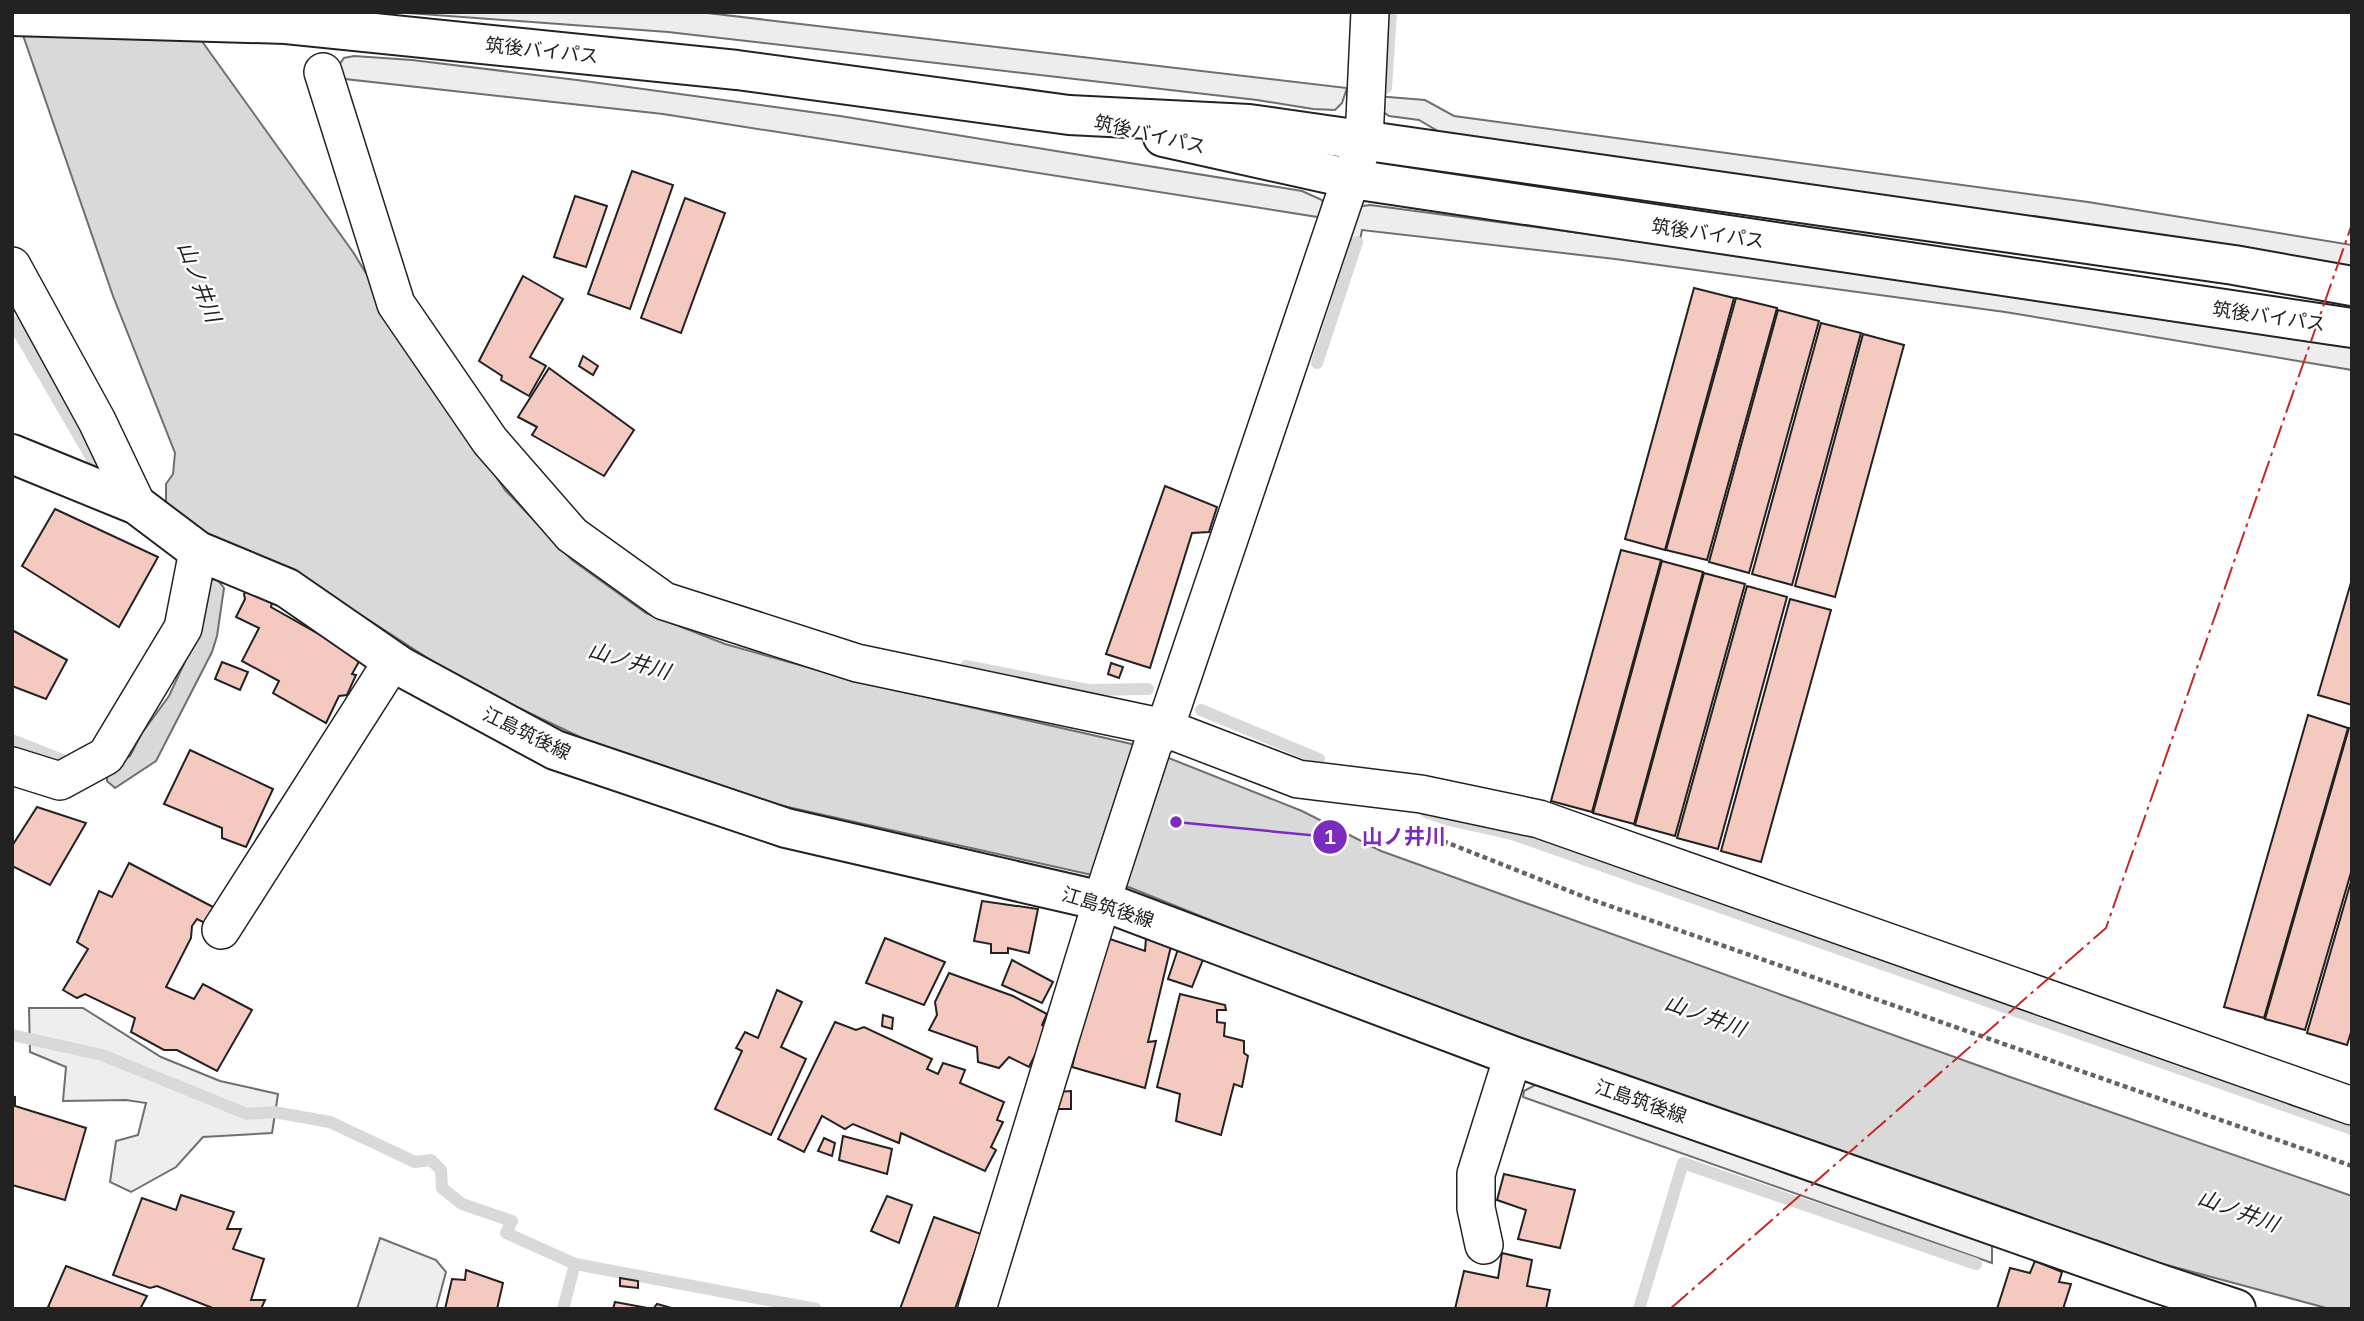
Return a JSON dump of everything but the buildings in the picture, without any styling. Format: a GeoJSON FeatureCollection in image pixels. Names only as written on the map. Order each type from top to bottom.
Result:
{"type":"FeatureCollection","features":[{"type":"Feature","properties":{"kind":"main road","name":"筑後バイパス"},"geometry":{"type":"LineString","coordinates":[[12,16],[299,21],[737,70],[1069,115],[1249,124],[2220,263],[2352,286]]}},
{"type":"Feature","properties":{"kind":"main road","name":"筑後バイパス"},"geometry":{"type":"LineString","coordinates":[[1069,115],[1352,179],[2352,328]]}},
{"type":"Feature","properties":{"kind":"main road","name":"江島筑後線"},"geometry":{"type":"LineString","coordinates":[[12,454],[136,505],[198,551],[287,589],[392,662],[568,755],[786,828],[1104,895],[1513,1056],[2236,1309]]}},
{"type":"Feature","properties":{"kind":"street"},"geometry":{"type":"LineString","coordinates":[[977,1309],[1104,895],[1364,141],[1370,12]]}},
{"type":"Feature","properties":{"kind":"street"},"geometry":{"type":"LineString","coordinates":[[323,72],[396,304],[490,441],[572,536],[664,601],[857,663],[1159,736],[1298,779],[1422,794],[1539,819],[2352,1106]]}},
{"type":"Feature","properties":{"kind":"street"},"geometry":{"type":"LineString","coordinates":[[12,266],[97,421],[136,505]]}},
{"type":"Feature","properties":{"kind":"street"},"geometry":{"type":"LineString","coordinates":[[12,766],[60,781],[106,756],[183,628],[198,551]]}},
{"type":"Feature","properties":{"kind":"street"},"geometry":{"type":"LineString","coordinates":[[221,930],[392,662]]}},
{"type":"Feature","properties":{"kind":"street"},"geometry":{"type":"LineString","coordinates":[[1483,1245],[1476,1208],[1476,1174],[1513,1056]]}},
{"type":"Feature","properties":{"kind":"path"},"geometry":{"type":"LineString","coordinates":[[1433,838],[1587,898],[2352,1166]]}},
{"type":"Feature","properties":{"kind":"shaded area"},"geometry":{"type":"Polygon","coordinates":[[[394,12],[699,12],[1347,88],[1342,103],[1335,110],[1313,109],[1257,100],[668,32],[394,12]]]}},
{"type":"Feature","properties":{"kind":"shaded area"},"geometry":{"type":"Polygon","coordinates":[[[354,56],[412,60],[577,80],[840,116],[1302,191],[1322,200],[1324,218],[663,114],[336,78],[336,69],[344,58],[354,56]]]}},
{"type":"Feature","properties":{"kind":"shaded area"},"geometry":{"type":"Polygon","coordinates":[[[1376,96],[1425,100],[1454,116],[2088,202],[2352,245],[2352,268],[1453,140],[1419,120],[1389,116],[1379,109],[1376,96]]]}},
{"type":"Feature","properties":{"kind":"shaded area"},"geometry":{"type":"Polygon","coordinates":[[[1370,205],[1760,257],[2352,344],[2352,370],[2005,312],[1615,259],[1362,230],[1360,240],[1341,241],[1356,207],[1370,205]]]}},
{"type":"Feature","properties":{"kind":"shaded area"},"geometry":{"type":"Polygon","coordinates":[[[29,1008],[83,1008],[161,1057],[220,1081],[278,1094],[272,1133],[203,1137],[176,1167],[131,1192],[110,1182],[116,1141],[138,1135],[146,1103],[126,1100],[63,1101],[66,1067],[30,1052],[29,1008]]]}},
{"type":"Feature","properties":{"kind":"shaded area"},"geometry":{"type":"Polygon","coordinates":[[[1537,1084],[1992,1242],[1992,1263],[1523,1097],[1524,1091],[1537,1084]]]}},
{"type":"Feature","properties":{"kind":"shaded area"},"geometry":{"type":"Polygon","coordinates":[[[380,1238],[436,1260],[446,1272],[436,1309],[357,1309],[380,1238]]]}},
{"type":"Feature","properties":{"kind":"water"},"geometry":{"type":"Polygon","coordinates":[[[15,12],[181,12],[353,252],[415,353],[505,490],[572,560],[646,613],[725,644],[860,682],[1136,745],[1302,811],[1381,851],[2013,1078],[2352,1196],[2352,1309],[2330,1309],[2156,1262],[2096,1240],[2072,1239],[1488,1032],[1131,888],[1092,875],[779,805],[599,746],[466,683],[369,620],[244,552],[189,527],[166,509],[166,484],[173,474],[175,453],[113,296],[15,12]]]}},
{"type":"Feature","properties":{"kind":"water"},"geometry":{"type":"Polygon","coordinates":[[[216,578],[224,588],[212,652],[156,761],[115,788],[107,781],[107,775],[114,766],[130,756],[142,733],[169,696],[196,638],[210,581],[216,578]]]}},
{"type":"Feature","properties":{"kind":"waterway"},"geometry":{"type":"LineString","coordinates":[[1386,88],[1391,12]]}},
{"type":"Feature","properties":{"kind":"waterway"},"geometry":{"type":"LineString","coordinates":[[1317,363],[1357,242]]}},
{"type":"Feature","properties":{"kind":"waterway"},"geometry":{"type":"LineString","coordinates":[[12,321],[94,462]]}},
{"type":"Feature","properties":{"kind":"waterway"},"geometry":{"type":"LineString","coordinates":[[966,666],[1088,690],[1148,689]]}},
{"type":"Feature","properties":{"kind":"waterway"},"geometry":{"type":"LineString","coordinates":[[1201,710],[1319,759]]}},
{"type":"Feature","properties":{"kind":"waterway"},"geometry":{"type":"LineString","coordinates":[[12,740],[63,760]]}},
{"type":"Feature","properties":{"kind":"waterway"},"geometry":{"type":"LineString","coordinates":[[1426,812],[1512,834],[2352,1129]]}},
{"type":"Feature","properties":{"kind":"waterway"},"geometry":{"type":"LineString","coordinates":[[12,1035],[102,1055],[247,1114],[274,1112],[330,1122],[415,1162],[431,1160],[441,1170],[442,1188],[462,1204],[512,1221],[506,1233],[575,1264],[816,1309]]}},
{"type":"Feature","properties":{"kind":"waterway"},"geometry":{"type":"LineString","coordinates":[[1639,1309],[1683,1163],[1976,1264]]}},
{"type":"Feature","properties":{"kind":"waterway"},"geometry":{"type":"LineString","coordinates":[[563,1309],[575,1264]]}},
{"type":"Feature","properties":{"kind":"power"},"geometry":{"type":"LineString","coordinates":[[1670,1309],[2106,928],[2352,224]]}},
{"type":"Feature","properties":{"kind":"place","name":"山ノ井川"},"geometry":{"type":"Point","coordinates":[1176,822]}}]}
